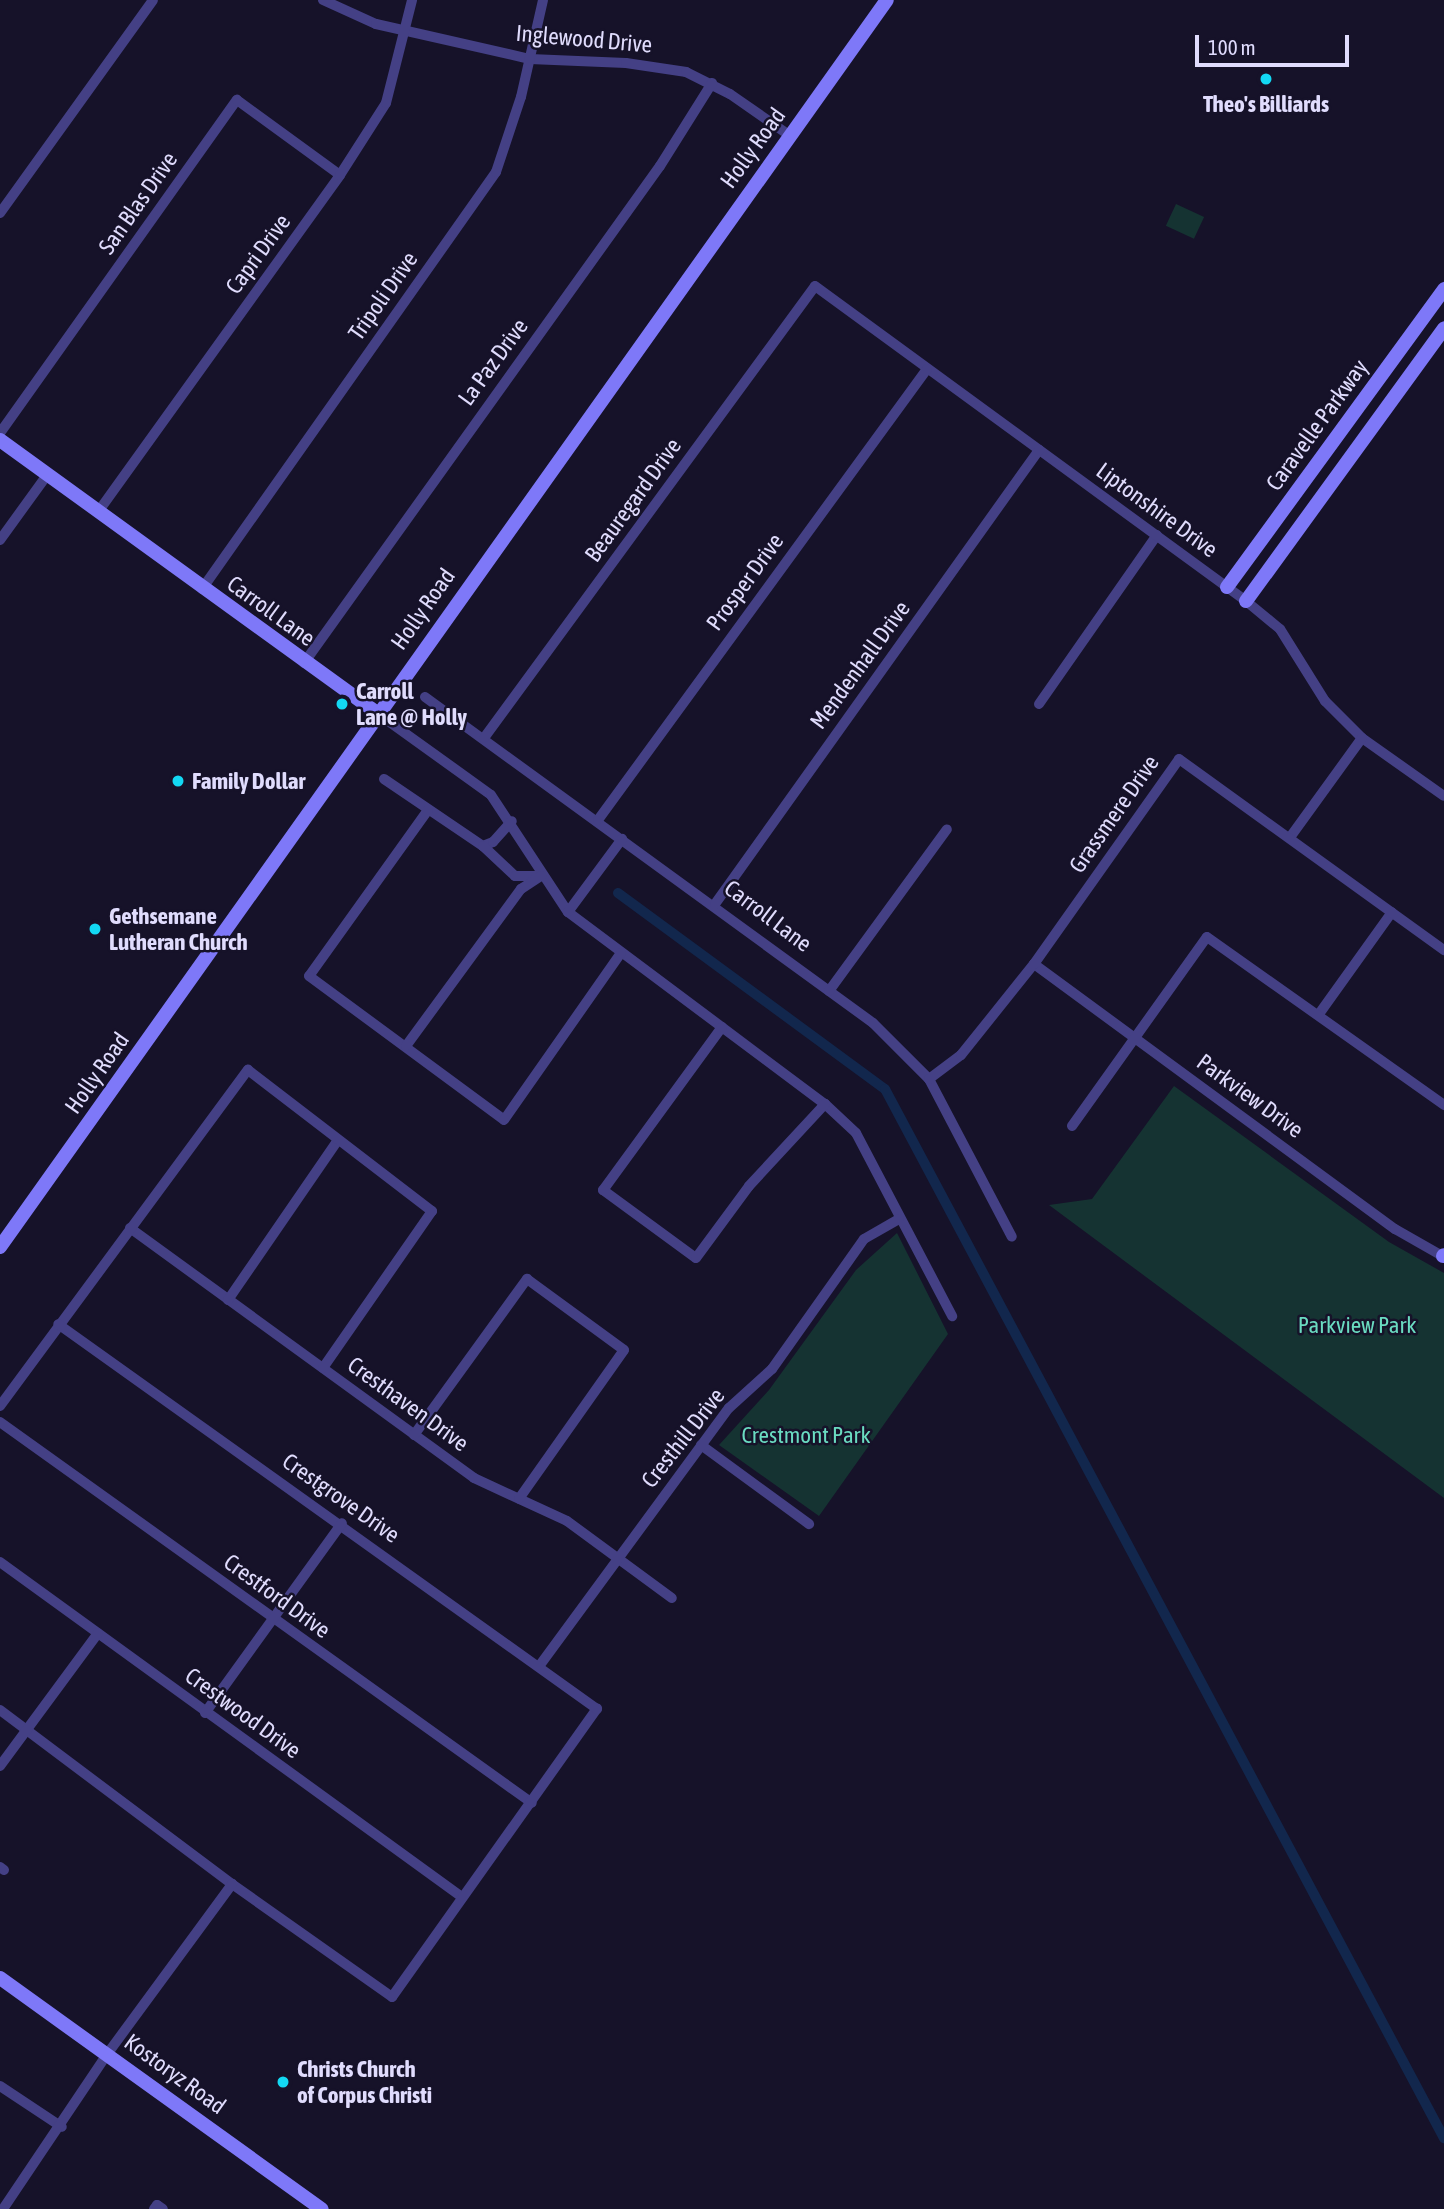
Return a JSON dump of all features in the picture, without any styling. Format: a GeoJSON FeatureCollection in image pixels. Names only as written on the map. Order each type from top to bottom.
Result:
{"type":"FeatureCollection","features":[{"type":"Feature","properties":{"kind":"main road","name":"Holly Road"},"geometry":{"type":"LineString","coordinates":[[0,1248],[377,713],[887,0]]}},
{"type":"Feature","properties":{"kind":"main road","name":"Caravelle Parkway"},"geometry":{"type":"LineString","coordinates":[[1227,587],[1444,289]]}},
{"type":"Feature","properties":{"kind":"main road","name":"Caravelle Parkway"},"geometry":{"type":"LineString","coordinates":[[1247,601],[1444,328]]}},
{"type":"Feature","properties":{"kind":"main road","name":"Carroll Lane"},"geometry":{"type":"LineString","coordinates":[[0,440],[304,663],[377,713]]}},
{"type":"Feature","properties":{"kind":"main road","name":"Kostoryz Road"},"geometry":{"type":"LineString","coordinates":[[0,1978],[322,2209]]}},
{"type":"Feature","properties":{"kind":"street"},"geometry":{"type":"LineString","coordinates":[[0,213],[153,0]]}},
{"type":"Feature","properties":{"kind":"street","name":"Inglewood Drive"},"geometry":{"type":"LineString","coordinates":[[323,0],[346,13],[405,31],[530,59],[655,66],[712,83],[789,135]]}},
{"type":"Feature","properties":{"kind":"street","name":"Capri Drive"},"geometry":{"type":"LineString","coordinates":[[98,512],[341,175],[386,103],[412,0]]}},
{"type":"Feature","properties":{"kind":"street","name":"Tripoli Drive"},"geometry":{"type":"LineString","coordinates":[[202,589],[496,172],[530,59],[543,0]]}},
{"type":"Feature","properties":{"kind":"street","name":"La Paz Drive"},"geometry":{"type":"LineString","coordinates":[[304,663],[660,166],[712,83]]}},
{"type":"Feature","properties":{"kind":"street","name":"San Blas Drive"},"geometry":{"type":"LineString","coordinates":[[0,433],[237,100],[341,175]]}},
{"type":"Feature","properties":{"kind":"street","name":"Liptonshire Drive"},"geometry":{"type":"LineString","coordinates":[[815,286],[1247,601],[1280,629],[1325,701],[1362,738],[1444,796]]}},
{"type":"Feature","properties":{"kind":"street","name":"Beauregard Drive"},"geometry":{"type":"LineString","coordinates":[[484,738],[815,286]]}},
{"type":"Feature","properties":{"kind":"street","name":"Prosper Drive"},"geometry":{"type":"LineString","coordinates":[[598,820],[927,369]]}},
{"type":"Feature","properties":{"kind":"street","name":"Mendenhall Drive"},"geometry":{"type":"LineString","coordinates":[[715,904],[1039,450]]}},
{"type":"Feature","properties":{"kind":"street"},"geometry":{"type":"LineString","coordinates":[[0,540],[47,475]]}},
{"type":"Feature","properties":{"kind":"street"},"geometry":{"type":"LineString","coordinates":[[1039,704],[1157,535]]}},
{"type":"Feature","properties":{"kind":"street","name":"Carroll Lane"},"geometry":{"type":"LineString","coordinates":[[425,697],[715,904],[873,1023],[929,1079],[1012,1237]]}},
{"type":"Feature","properties":{"kind":"street","name":"Carroll Lane"},"geometry":{"type":"LineString","coordinates":[[377,713],[481,787],[512,821],[541,876],[568,912],[825,1104],[856,1133],[952,1316]]}},
{"type":"Feature","properties":{"kind":"street"},"geometry":{"type":"LineString","coordinates":[[1291,836],[1362,738]]}},
{"type":"Feature","properties":{"kind":"street","name":"Grassmere Drive"},"geometry":{"type":"LineString","coordinates":[[929,1079],[961,1055],[1034,964],[1179,759],[1291,836],[1444,950]]}},
{"type":"Feature","properties":{"kind":"street"},"geometry":{"type":"LineString","coordinates":[[384,779],[483,846],[514,876],[541,876]]}},
{"type":"Feature","properties":{"kind":"street"},"geometry":{"type":"LineString","coordinates":[[428,810],[309,976],[504,1120],[621,953]]}},
{"type":"Feature","properties":{"kind":"street"},"geometry":{"type":"LineString","coordinates":[[483,846],[494,842],[512,821]]}},
{"type":"Feature","properties":{"kind":"street"},"geometry":{"type":"LineString","coordinates":[[829,991],[947,829]]}},
{"type":"Feature","properties":{"kind":"street"},"geometry":{"type":"LineString","coordinates":[[568,912],[622,839]]}},
{"type":"Feature","properties":{"kind":"street"},"geometry":{"type":"LineString","coordinates":[[406,1046],[521,889],[541,876]]}},
{"type":"Feature","properties":{"kind":"street"},"geometry":{"type":"LineString","coordinates":[[1320,1014],[1392,912]]}},
{"type":"Feature","properties":{"kind":"street"},"geometry":{"type":"LineString","coordinates":[[1072,1126],[1207,937],[1320,1014],[1444,1105]]}},
{"type":"Feature","properties":{"kind":"street","name":"Parkview Drive"},"geometry":{"type":"LineString","coordinates":[[1034,964],[1395,1229],[1444,1256]]}},
{"type":"Feature","properties":{"kind":"street"},"geometry":{"type":"LineString","coordinates":[[722,1027],[603,1190],[696,1258],[750,1186],[825,1104]]}},
{"type":"Feature","properties":{"kind":"street"},"geometry":{"type":"LineString","coordinates":[[0,1406],[248,1070],[432,1210],[323,1368]]}},
{"type":"Feature","properties":{"kind":"street"},"geometry":{"type":"LineString","coordinates":[[228,1300],[338,1140]]}},
{"type":"Feature","properties":{"kind":"street","name":"Cresthill Drive"},"geometry":{"type":"LineString","coordinates":[[540,1665],[729,1408],[772,1368],[864,1239],[899,1219]]}},
{"type":"Feature","properties":{"kind":"street","name":"Cresthaven Drive"},"geometry":{"type":"LineString","coordinates":[[130,1228],[474,1478],[567,1521],[672,1598]]}},
{"type":"Feature","properties":{"kind":"street"},"geometry":{"type":"LineString","coordinates":[[414,1435],[527,1279],[624,1350],[519,1499]]}},
{"type":"Feature","properties":{"kind":"street","name":"Crestgrove Drive"},"geometry":{"type":"LineString","coordinates":[[58,1324],[342,1523],[597,1709],[532,1803]]}},
{"type":"Feature","properties":{"kind":"street","name":"Crestford Drive"},"geometry":{"type":"LineString","coordinates":[[0,1422],[532,1803]]}},
{"type":"Feature","properties":{"kind":"street"},"geometry":{"type":"LineString","coordinates":[[701,1445],[809,1524]]}},
{"type":"Feature","properties":{"kind":"street"},"geometry":{"type":"LineString","coordinates":[[205,1713],[275,1621],[342,1523]]}},
{"type":"Feature","properties":{"kind":"street","name":"Crestwood Drive"},"geometry":{"type":"LineString","coordinates":[[0,1562],[462,1897]]}},
{"type":"Feature","properties":{"kind":"street"},"geometry":{"type":"LineString","coordinates":[[0,1766],[98,1633]]}},
{"type":"Feature","properties":{"kind":"street"},"geometry":{"type":"LineString","coordinates":[[0,1710],[232,1884],[392,1997],[532,1803]]}},
{"type":"Feature","properties":{"kind":"street"},"geometry":{"type":"LineString","coordinates":[[3,2209],[62,2127],[108,2053],[232,1884]]}},
{"type":"Feature","properties":{"kind":"street"},"geometry":{"type":"LineString","coordinates":[[0,2086],[62,2127]]}},
{"type":"Feature","properties":{"kind":"green space"},"geometry":{"type":"Polygon","coordinates":[[[1176,204],[1204,217],[1194,239],[1166,226],[1176,204]]]}},
{"type":"Feature","properties":{"kind":"green space","name":"Parkview Park"},"geometry":{"type":"Polygon","coordinates":[[[1174,1086],[1389,1242],[1444,1273],[1444,1498],[1049,1205],[1092,1199],[1174,1086]]]}},
{"type":"Feature","properties":{"kind":"green space","name":"Crestmont Park"},"geometry":{"type":"Polygon","coordinates":[[[897,1233],[948,1334],[819,1516],[719,1445],[769,1390],[856,1270],[897,1233]]]}},
{"type":"Feature","properties":{"kind":"waterway"},"geometry":{"type":"LineString","coordinates":[[618,893],[885,1089],[1444,2138]]}},
{"type":"Feature","properties":{"kind":"place","name":"Theo's Billiards"},"geometry":{"type":"Point","coordinates":[1266,79]}},
{"type":"Feature","properties":{"kind":"place","name":"Carroll Lane @ Holly"},"geometry":{"type":"Point","coordinates":[342,704]}},
{"type":"Feature","properties":{"kind":"place","name":"Family Dollar"},"geometry":{"type":"Point","coordinates":[178,781]}},
{"type":"Feature","properties":{"kind":"place","name":"Gethsemane Lutheran Church"},"geometry":{"type":"Point","coordinates":[95,929]}},
{"type":"Feature","properties":{"kind":"place","name":"Christs Church of Corpus Christi"},"geometry":{"type":"Point","coordinates":[283,2082]}}]}
